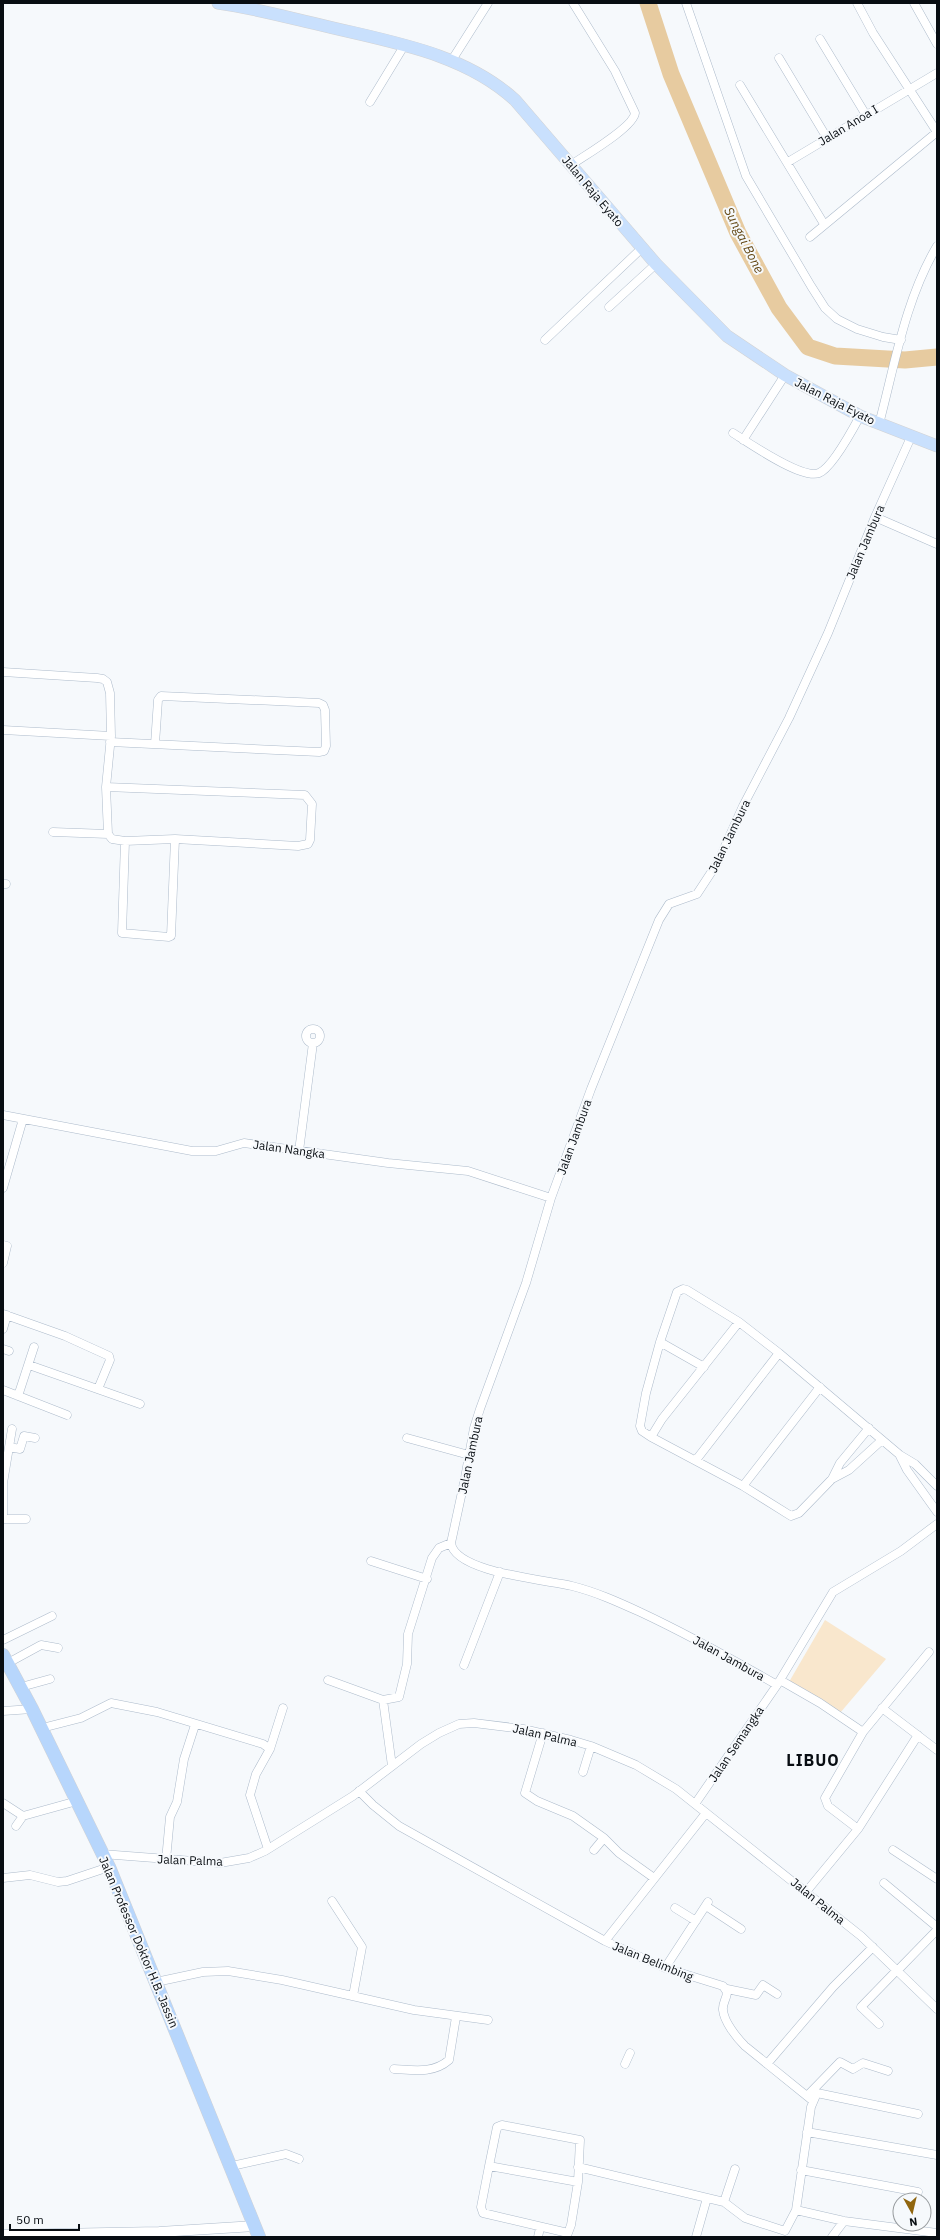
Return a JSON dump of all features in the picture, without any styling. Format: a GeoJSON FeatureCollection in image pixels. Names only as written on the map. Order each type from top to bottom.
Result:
{"type":"FeatureCollection","features":[{"type":"Feature","properties":{"kind":"highway","name":"Jalan Professor Doktor H.B. Jassin"},"geometry":{"type":"LineString","coordinates":[[5,1659],[42,1728],[109,1867],[232,2166],[257,2231]]}},
{"type":"Feature","properties":{"kind":"main road","name":"Jalan Raja Eyato"},"geometry":{"type":"LineString","coordinates":[[218,3],[253,6],[404,46],[452,60],[480,73],[498,84],[515,100],[656,264],[727,336],[785,375],[860,416],[937,446]]}},
{"type":"Feature","properties":{"kind":"street"},"geometry":{"type":"LineString","coordinates":[[452,60],[488,3]]}},
{"type":"Feature","properties":{"kind":"street"},"geometry":{"type":"LineString","coordinates":[[571,166],[625,128],[633,120],[635,113],[615,71],[573,3]]}},
{"type":"Feature","properties":{"kind":"street"},"geometry":{"type":"LineString","coordinates":[[686,3],[746,176],[811,286],[825,308],[837,319],[857,329],[900,342]]}},
{"type":"Feature","properties":{"kind":"street"},"geometry":{"type":"LineString","coordinates":[[810,237],[937,132],[873,33],[858,3]]}},
{"type":"Feature","properties":{"kind":"street"},"geometry":{"type":"LineString","coordinates":[[914,3],[937,44]]}},
{"type":"Feature","properties":{"kind":"street"},"geometry":{"type":"LineString","coordinates":[[820,40],[866,114]]}},
{"type":"Feature","properties":{"kind":"street"},"geometry":{"type":"LineString","coordinates":[[370,102],[404,46]]}},
{"type":"Feature","properties":{"kind":"street"},"geometry":{"type":"LineString","coordinates":[[779,58],[827,138]]}},
{"type":"Feature","properties":{"kind":"street","name":"Jalan Anoa I"},"geometry":{"type":"LineString","coordinates":[[788,162],[866,114],[937,73]]}},
{"type":"Feature","properties":{"kind":"street"},"geometry":{"type":"LineString","coordinates":[[740,85],[788,162],[824,224]]}},
{"type":"Feature","properties":{"kind":"street"},"geometry":{"type":"LineString","coordinates":[[879,424],[914,294],[921,275],[937,246]]}},
{"type":"Feature","properties":{"kind":"street"},"geometry":{"type":"LineString","coordinates":[[545,340],[642,248]]}},
{"type":"Feature","properties":{"kind":"street"},"geometry":{"type":"LineString","coordinates":[[609,307],[656,264]]}},
{"type":"Feature","properties":{"kind":"street"},"geometry":{"type":"LineString","coordinates":[[743,440],[785,375]]}},
{"type":"Feature","properties":{"kind":"street"},"geometry":{"type":"LineString","coordinates":[[733,433],[743,440],[803,472],[812,474],[825,469],[842,447],[860,416]]}},
{"type":"Feature","properties":{"kind":"street","name":"Jalan Jambura"},"geometry":{"type":"LineString","coordinates":[[863,1732],[820,1703],[778,1683],[710,1646],[610,1599],[572,1586],[500,1572],[465,1560],[454,1550],[451,1543],[474,1428],[526,1283],[551,1198],[591,1089],[659,920],[669,904],[700,892],[718,862],[739,816],[789,718],[824,640],[874,517],[911,437]]}},
{"type":"Feature","properties":{"kind":"street"},"geometry":{"type":"LineString","coordinates":[[874,517],[937,544]]}},
{"type":"Feature","properties":{"kind":"street"},"geometry":{"type":"LineString","coordinates":[[3,672],[103,679],[110,686],[110,739],[106,787],[108,834],[112,839],[126,841],[175,839],[304,845],[310,840],[312,804],[305,795],[106,787]]}},
{"type":"Feature","properties":{"kind":"street"},"geometry":{"type":"LineString","coordinates":[[3,730],[155,744],[319,752],[324,751],[326,746],[325,710],[323,705],[319,703],[161,696],[158,700],[155,744]]}},
{"type":"Feature","properties":{"kind":"street"},"geometry":{"type":"LineString","coordinates":[[53,832],[108,834]]}},
{"type":"Feature","properties":{"kind":"street"},"geometry":{"type":"LineString","coordinates":[[126,841],[122,934],[170,937],[175,839]]}},
{"type":"Feature","properties":{"kind":"street"},"geometry":{"type":"LineString","coordinates":[[300,1151],[313,1043]]}},
{"type":"Feature","properties":{"kind":"street","name":"Jalan Nangka"},"geometry":{"type":"LineString","coordinates":[[3,1115],[192,1151],[216,1151],[244,1143],[418,1167],[468,1171],[551,1198]]}},
{"type":"Feature","properties":{"kind":"street"},"geometry":{"type":"LineString","coordinates":[[3,1188],[23,1119]]}},
{"type":"Feature","properties":{"kind":"street"},"geometry":{"type":"LineString","coordinates":[[3,1245],[7,1246],[3,1263]]}},
{"type":"Feature","properties":{"kind":"street"},"geometry":{"type":"LineString","coordinates":[[869,1428],[840,1463],[832,1479],[799,1513],[791,1516],[743,1486],[642,1431],[640,1426],[646,1393],[674,1295],[679,1290],[688,1290],[739,1322],[779,1353],[869,1428],[900,1455],[915,1464],[937,1486]]}},
{"type":"Feature","properties":{"kind":"street"},"geometry":{"type":"LineString","coordinates":[[3,1329],[5,1314],[65,1336],[109,1356],[110,1360],[98,1389]]}},
{"type":"Feature","properties":{"kind":"street"},"geometry":{"type":"LineString","coordinates":[[651,1436],[662,1419],[739,1322]]}},
{"type":"Feature","properties":{"kind":"street"},"geometry":{"type":"LineString","coordinates":[[660,1342],[704,1367]]}},
{"type":"Feature","properties":{"kind":"street"},"geometry":{"type":"LineString","coordinates":[[18,1396],[34,1347]]}},
{"type":"Feature","properties":{"kind":"street"},"geometry":{"type":"LineString","coordinates":[[696,1460],[779,1353]]}},
{"type":"Feature","properties":{"kind":"street"},"geometry":{"type":"LineString","coordinates":[[28,1364],[140,1404]]}},
{"type":"Feature","properties":{"kind":"street"},"geometry":{"type":"LineString","coordinates":[[743,1486],[820,1387]]}},
{"type":"Feature","properties":{"kind":"street"},"geometry":{"type":"LineString","coordinates":[[3,1390],[67,1416]]}},
{"type":"Feature","properties":{"kind":"street"},"geometry":{"type":"LineString","coordinates":[[12,1429],[3,1483],[3,1519],[26,1519]]}},
{"type":"Feature","properties":{"kind":"street"},"geometry":{"type":"LineString","coordinates":[[9,1447],[20,1449],[24,1436],[34,1438]]}},
{"type":"Feature","properties":{"kind":"street"},"geometry":{"type":"LineString","coordinates":[[407,1438],[469,1455]]}},
{"type":"Feature","properties":{"kind":"street"},"geometry":{"type":"LineString","coordinates":[[832,1479],[849,1470],[882,1440]]}},
{"type":"Feature","properties":{"kind":"street"},"geometry":{"type":"LineString","coordinates":[[858,1441],[869,1451]]}},
{"type":"Feature","properties":{"kind":"street"},"geometry":{"type":"LineString","coordinates":[[900,1455],[907,1470],[937,1512]]}},
{"type":"Feature","properties":{"kind":"street","name":"Jalan Semangka"},"geometry":{"type":"LineString","coordinates":[[695,1804],[778,1683],[833,1592],[901,1551],[937,1524]]}},
{"type":"Feature","properties":{"kind":"street"},"geometry":{"type":"LineString","coordinates":[[328,1680],[383,1700],[397,1698],[400,1693],[407,1664],[408,1634],[434,1554],[439,1548],[451,1543]]}},
{"type":"Feature","properties":{"kind":"street"},"geometry":{"type":"LineString","coordinates":[[371,1561],[427,1579]]}},
{"type":"Feature","properties":{"kind":"street"},"geometry":{"type":"LineString","coordinates":[[464,1665],[500,1572]]}},
{"type":"Feature","properties":{"kind":"street"},"geometry":{"type":"LineString","coordinates":[[3,1640],[52,1616]]}},
{"type":"Feature","properties":{"kind":"street"},"geometry":{"type":"LineString","coordinates":[[5,1659],[41,1645],[58,1648]]}},
{"type":"Feature","properties":{"kind":"street"},"geometry":{"type":"LineString","coordinates":[[858,1829],[828,1806],[825,1798],[863,1732],[929,1652]]}},
{"type":"Feature","properties":{"kind":"street"},"geometry":{"type":"LineString","coordinates":[[21,1687],[50,1680]]}},
{"type":"Feature","properties":{"kind":"street"},"geometry":{"type":"LineString","coordinates":[[383,1700],[392,1766]]}},
{"type":"Feature","properties":{"kind":"street"},"geometry":{"type":"LineString","coordinates":[[42,1728],[82,1718],[111,1703],[157,1712],[195,1725],[247,1738],[263,1744],[270,1749]]}},
{"type":"Feature","properties":{"kind":"street"},"geometry":{"type":"LineString","coordinates":[[268,1849],[250,1795],[256,1774],[270,1749],[283,1708]]}},
{"type":"Feature","properties":{"kind":"street"},"geometry":{"type":"LineString","coordinates":[[882,1708],[937,1750]]}},
{"type":"Feature","properties":{"kind":"street"},"geometry":{"type":"LineString","coordinates":[[3,1711],[32,1709]]}},
{"type":"Feature","properties":{"kind":"street","name":"Jalan Palma"},"geometry":{"type":"LineString","coordinates":[[102,1854],[220,1863],[249,1858],[268,1849],[359,1791],[420,1744],[459,1724],[492,1724],[543,1733],[591,1746],[649,1772],[695,1804],[873,1947],[937,2009]]}},
{"type":"Feature","properties":{"kind":"street"},"geometry":{"type":"LineString","coordinates":[[166,1860],[170,1817],[177,1802],[184,1759],[195,1725]]}},
{"type":"Feature","properties":{"kind":"street"},"geometry":{"type":"LineString","coordinates":[[543,1733],[525,1793],[536,1801],[573,1816],[604,1838],[619,1853],[654,1878]]}},
{"type":"Feature","properties":{"kind":"street"},"geometry":{"type":"LineString","coordinates":[[806,1892],[858,1829],[918,1735]]}},
{"type":"Feature","properties":{"kind":"street"},"geometry":{"type":"LineString","coordinates":[[583,1772],[591,1746]]}},
{"type":"Feature","properties":{"kind":"street","name":"Jalan Belimbing"},"geometry":{"type":"LineString","coordinates":[[359,1791],[373,1805],[399,1826],[605,1941],[665,1968],[727,1989],[756,1995],[763,1985],[777,1994]]}},
{"type":"Feature","properties":{"kind":"street"},"geometry":{"type":"LineString","coordinates":[[16,1826],[23,1816],[77,1801]]}},
{"type":"Feature","properties":{"kind":"street"},"geometry":{"type":"LineString","coordinates":[[3,1803],[23,1816]]}},
{"type":"Feature","properties":{"kind":"street"},"geometry":{"type":"LineString","coordinates":[[605,1941],[706,1812]]}},
{"type":"Feature","properties":{"kind":"street"},"geometry":{"type":"LineString","coordinates":[[594,1850],[604,1838]]}},
{"type":"Feature","properties":{"kind":"street"},"geometry":{"type":"LineString","coordinates":[[893,1850],[937,1879]]}},
{"type":"Feature","properties":{"kind":"street"},"geometry":{"type":"LineString","coordinates":[[3,1878],[30,1875],[58,1882],[67,1881],[109,1867]]}},
{"type":"Feature","properties":{"kind":"street"},"geometry":{"type":"LineString","coordinates":[[884,1883],[937,1927]]}},
{"type":"Feature","properties":{"kind":"street"},"geometry":{"type":"LineString","coordinates":[[332,1901],[362,1947],[353,1996]]}},
{"type":"Feature","properties":{"kind":"street"},"geometry":{"type":"LineString","coordinates":[[665,1968],[707,1904],[741,1929]]}},
{"type":"Feature","properties":{"kind":"street"},"geometry":{"type":"LineString","coordinates":[[675,1908],[696,1922]]}},
{"type":"Feature","properties":{"kind":"street"},"geometry":{"type":"LineString","coordinates":[[879,2024],[861,2007],[937,1930]]}},
{"type":"Feature","properties":{"kind":"street"},"geometry":{"type":"LineString","coordinates":[[767,2064],[832,1987],[873,1947]]}},
{"type":"Feature","properties":{"kind":"street"},"geometry":{"type":"LineString","coordinates":[[156,1982],[203,1972],[228,1971],[414,2010],[456,2017],[488,2020]]}},
{"type":"Feature","properties":{"kind":"street"},"geometry":{"type":"LineString","coordinates":[[727,1989],[724,2015],[745,2046],[810,2098]]}},
{"type":"Feature","properties":{"kind":"street"},"geometry":{"type":"LineString","coordinates":[[394,2069],[428,2070],[439,2067],[449,2060],[456,2017]]}},
{"type":"Feature","properties":{"kind":"street"},"geometry":{"type":"LineString","coordinates":[[625,2064],[630,2054]]}},
{"type":"Feature","properties":{"kind":"street"},"geometry":{"type":"LineString","coordinates":[[578,2167],[724,2202],[745,2218],[785,2231],[796,2210],[807,2132],[810,2098],[840,2062],[853,2069],[863,2063],[888,2070]]}},
{"type":"Feature","properties":{"kind":"street"},"geometry":{"type":"LineString","coordinates":[[810,2098],[821,2092],[918,2114]]}},
{"type":"Feature","properties":{"kind":"street"},"geometry":{"type":"LineString","coordinates":[[502,2125],[573,2137],[580,2140],[578,2167],[578,2182],[570,2235],[483,2213],[481,2207],[497,2127],[502,2125]]}},
{"type":"Feature","properties":{"kind":"street"},"geometry":{"type":"LineString","coordinates":[[807,2132],[937,2155]]}},
{"type":"Feature","properties":{"kind":"street"},"geometry":{"type":"LineString","coordinates":[[232,2166],[286,2154],[299,2160]]}},
{"type":"Feature","properties":{"kind":"street"},"geometry":{"type":"LineString","coordinates":[[489,2166],[578,2182]]}},
{"type":"Feature","properties":{"kind":"street"},"geometry":{"type":"LineString","coordinates":[[724,2202],[735,2169]]}},
{"type":"Feature","properties":{"kind":"street"},"geometry":{"type":"LineString","coordinates":[[801,2170],[918,2192]]}},
{"type":"Feature","properties":{"kind":"street"},"geometry":{"type":"LineString","coordinates":[[696,2237],[707,2198]]}},
{"type":"Feature","properties":{"kind":"street"},"geometry":{"type":"LineString","coordinates":[[796,2210],[844,2221],[937,2233]]}},
{"type":"Feature","properties":{"kind":"street"},"geometry":{"type":"LineString","coordinates":[[832,2237],[844,2221]]}},
{"type":"Feature","properties":{"kind":"street"},"geometry":{"type":"LineString","coordinates":[[538,2237],[540,2228]]}},
{"type":"Feature","properties":{"kind":"street"},"geometry":{"type":"LineString","coordinates":[[3,2235],[159,2235],[257,2231]]}},
{"type":"Feature","properties":{"kind":"shaded area"},"geometry":{"type":"Polygon","coordinates":[[[825,1620],[886,1659],[840,1713],[789,1682],[825,1620]]]}},
{"type":"Feature","properties":{"kind":"waterway","name":"Sungai Bone"},"geometry":{"type":"LineString","coordinates":[[648,3],[671,74],[738,233],[779,308],[808,347],[835,356],[905,360],[937,357]]}},
{"type":"Feature","properties":{"kind":"district","name":"LIBUO"},"geometry":{"type":"Point","coordinates":[813,1760]}}]}
